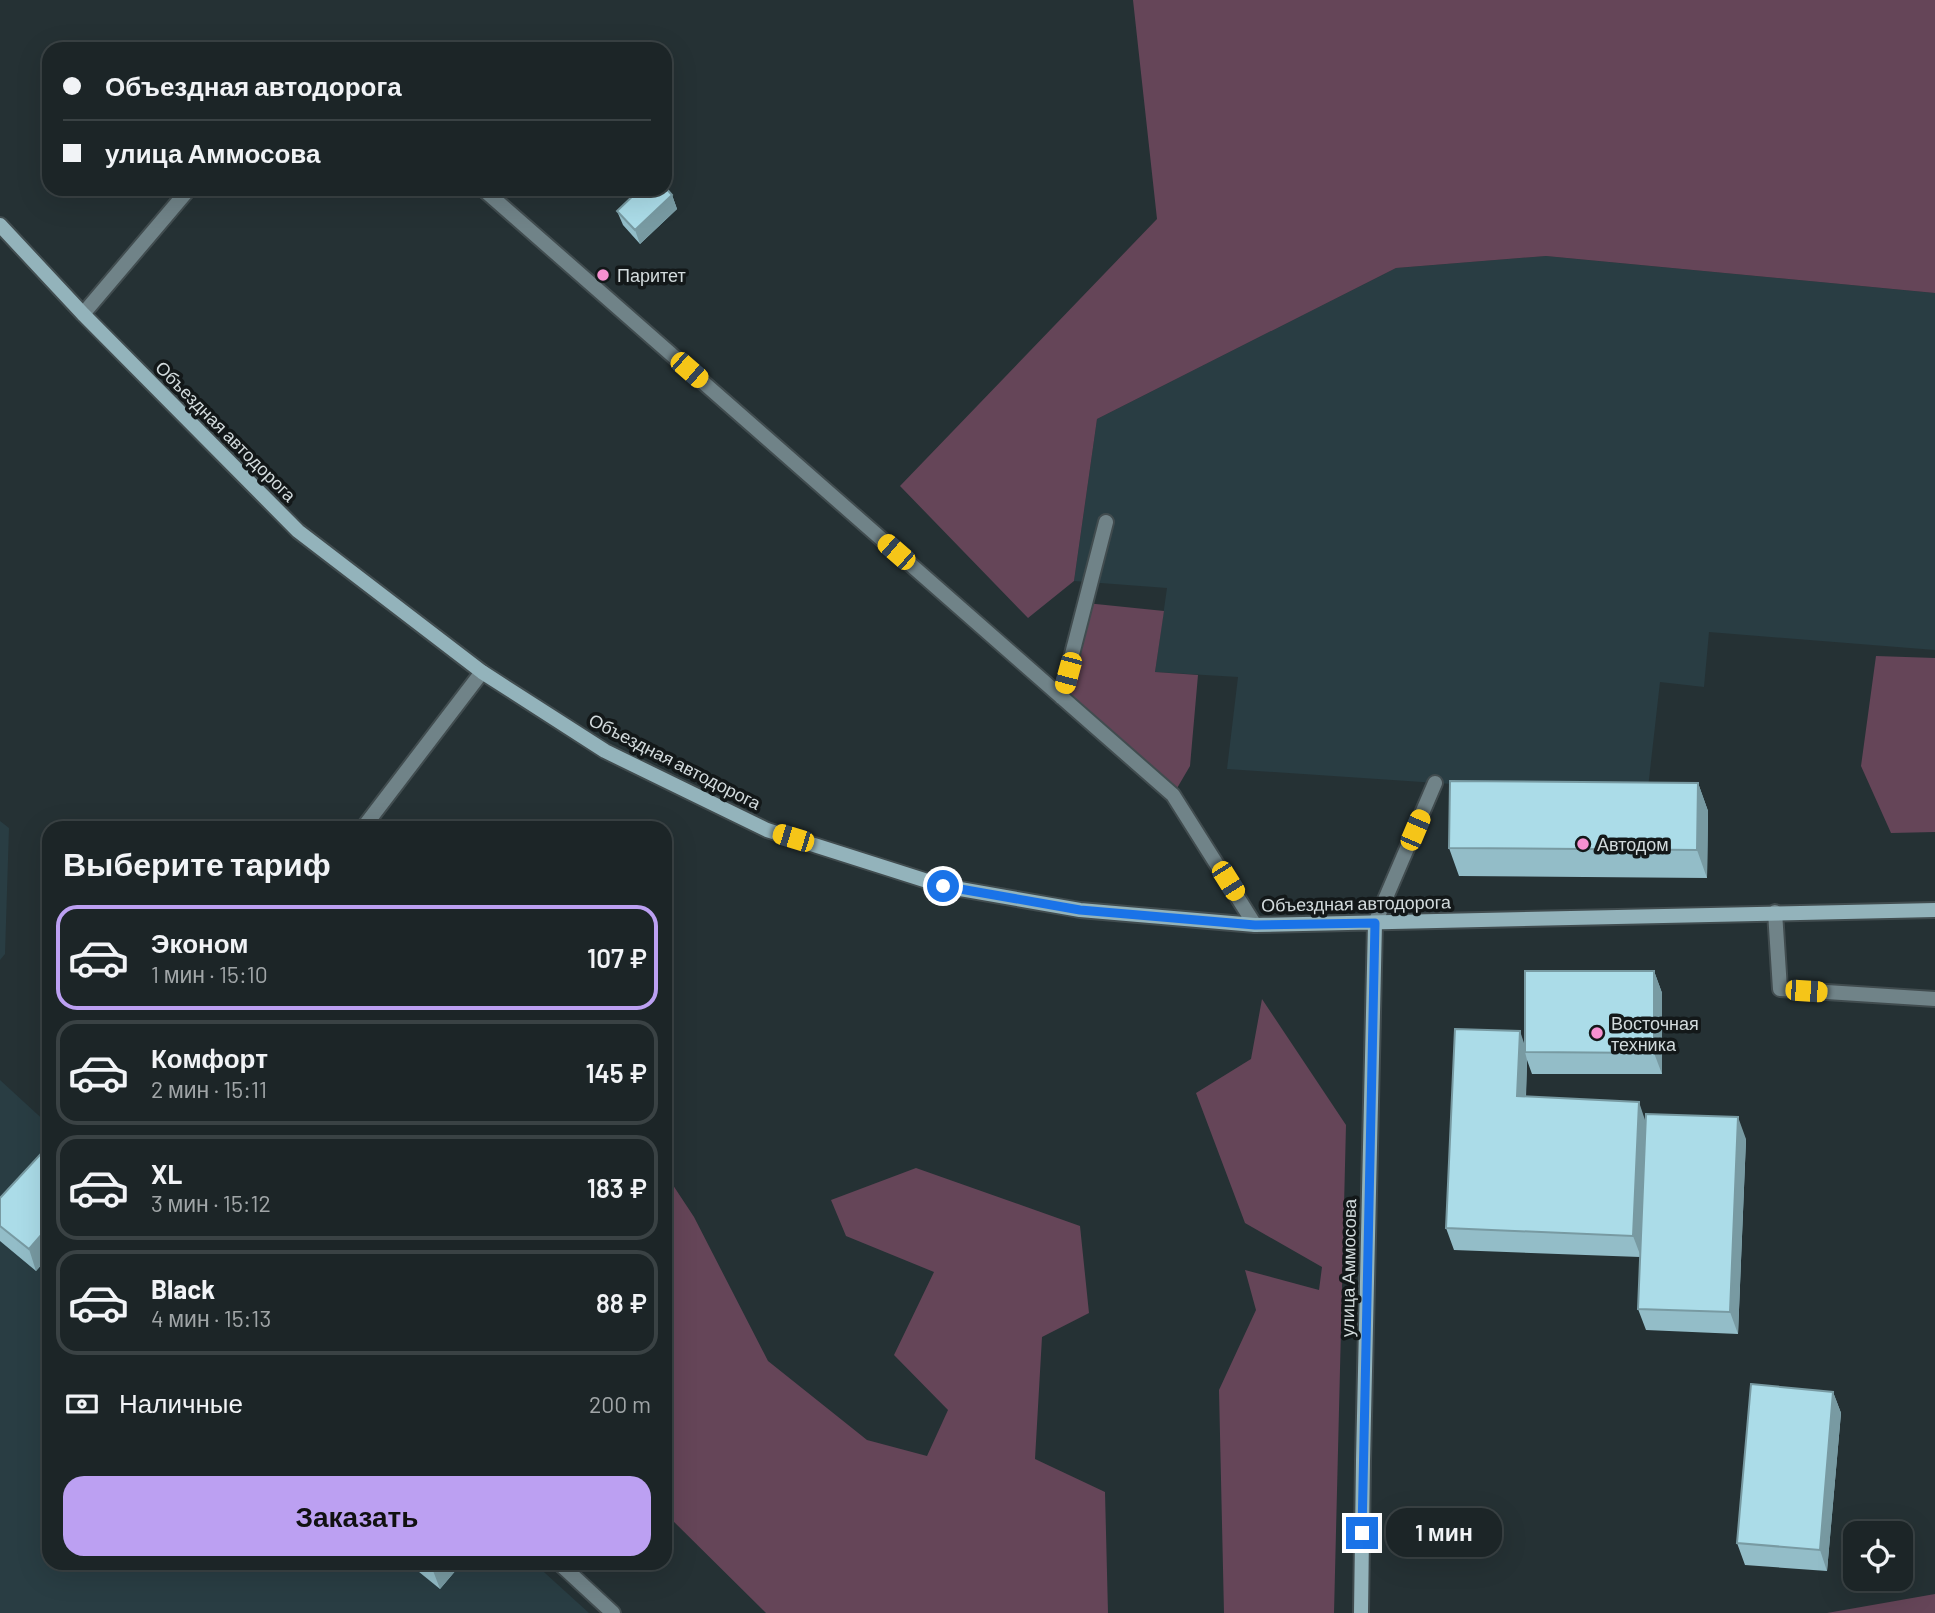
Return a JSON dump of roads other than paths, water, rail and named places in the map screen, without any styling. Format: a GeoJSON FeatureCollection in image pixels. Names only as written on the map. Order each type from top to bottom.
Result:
{"type":"FeatureCollection","features":[{"type":"Feature","properties":{"kind":"street","name":"Объездная автодорога"},"geometry":{"type":"LineString","coordinates":[[0,225],[83,314],[298,531],[482,673],[605,751],[767,830],[943,886],[1080,910],[1255,925],[1935,910]]}},
{"type":"Feature","properties":{"kind":"street","name":"улица Аммосова"},"geometry":{"type":"LineString","coordinates":[[1362,1613],[1375,923]]}},
{"type":"Feature","properties":{"kind":"lane"},"geometry":{"type":"LineString","coordinates":[[83,314],[184,196]]}},
{"type":"Feature","properties":{"kind":"lane"},"geometry":{"type":"LineString","coordinates":[[490,196],[1173,795],[1255,925]]}},
{"type":"Feature","properties":{"kind":"lane"},"geometry":{"type":"LineString","coordinates":[[1061,697],[1106,522]]}},
{"type":"Feature","properties":{"kind":"lane"},"geometry":{"type":"LineString","coordinates":[[368,821],[482,673]]}},
{"type":"Feature","properties":{"kind":"lane"},"geometry":{"type":"LineString","coordinates":[[1375,923],[1435,783]]}},
{"type":"Feature","properties":{"kind":"lane"},"geometry":{"type":"LineString","coordinates":[[1775,912],[1780,989],[1935,999]]}},
{"type":"Feature","properties":{"kind":"lane"},"geometry":{"type":"LineString","coordinates":[[567,1570],[613,1613]]}},
{"type":"Feature","properties":{"kind":"place","name":"Паритет"},"geometry":{"type":"Point","coordinates":[603,275]}},
{"type":"Feature","properties":{"kind":"place","name":"Автодом"},"geometry":{"type":"Point","coordinates":[1583,844]}},
{"type":"Feature","properties":{"kind":"place","name":"Восточная техника"},"geometry":{"type":"Point","coordinates":[1597,1033]}}]}
